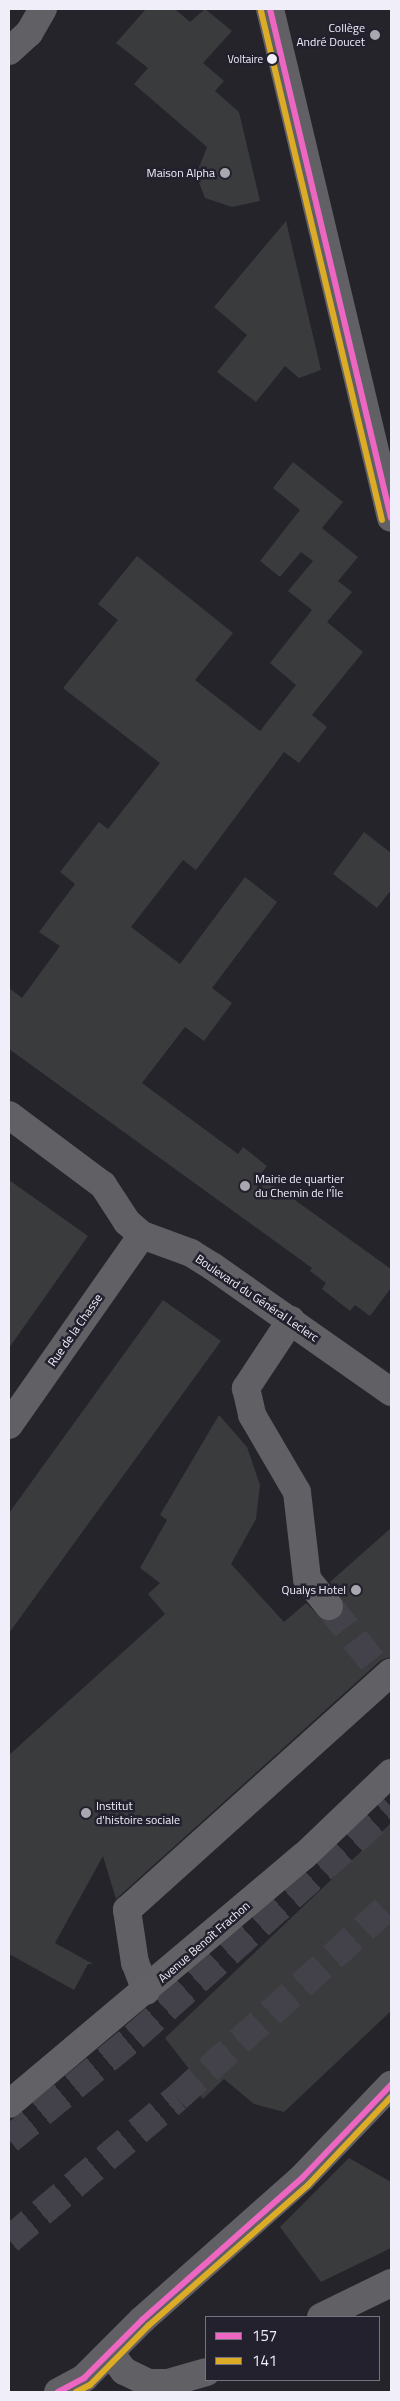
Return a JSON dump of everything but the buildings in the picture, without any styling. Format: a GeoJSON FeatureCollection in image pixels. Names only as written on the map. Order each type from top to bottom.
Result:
{"type":"FeatureCollection","features":[{"type":"Feature","properties":{"kind":"main road","name":"Avenue Benoît Frachon"},"geometry":{"type":"LineString","coordinates":[[9,2104],[146,1992],[304,1856],[391,1773]]}},
{"type":"Feature","properties":{"kind":"street"},"geometry":{"type":"LineString","coordinates":[[9,51],[29,33],[44,9]]}},
{"type":"Feature","properties":{"kind":"street"},"geometry":{"type":"LineString","coordinates":[[270,9],[383,438],[391,518]]}},
{"type":"Feature","properties":{"kind":"street","name":"Boulevard du Général Leclerc"},"geometry":{"type":"LineString","coordinates":[[9,1115],[98,1180],[127,1222],[142,1235],[191,1253],[291,1320],[391,1392]]}},
{"type":"Feature","properties":{"kind":"street","name":"Rue de la Chasse"},"geometry":{"type":"LineString","coordinates":[[9,1425],[142,1235]]}},
{"type":"Feature","properties":{"kind":"street"},"geometry":{"type":"LineString","coordinates":[[291,1320],[246,1388],[252,1415],[297,1492],[307,1579],[329,1606]]}},
{"type":"Feature","properties":{"kind":"street"},"geometry":{"type":"LineString","coordinates":[[146,1992],[135,1963],[127,1910],[387,1676]]}},
{"type":"Feature","properties":{"kind":"street"},"geometry":{"type":"LineString","coordinates":[[58,2392],[84,2378],[302,2178],[391,2085]]}},
{"type":"Feature","properties":{"kind":"street"},"geometry":{"type":"LineString","coordinates":[[323,2316],[391,2283]]}},
{"type":"Feature","properties":{"kind":"street"},"geometry":{"type":"LineString","coordinates":[[110,2353],[124,2371],[149,2383],[168,2383],[205,2372]]}},
{"type":"Feature","properties":{"kind":"tunnel"},"geometry":{"type":"LineString","coordinates":[[329,1606],[379,1670]]}},
{"type":"Feature","properties":{"kind":"tunnel"},"geometry":{"type":"LineString","coordinates":[[9,2140],[134,2037],[391,1807]]}},
{"type":"Feature","properties":{"kind":"tunnel"},"geometry":{"type":"LineString","coordinates":[[9,2240],[177,2098],[391,1904]]}},
{"type":"Feature","properties":{"kind":"transit line","name":"157"},"geometry":{"type":"LineString","coordinates":[[270,9],[391,518]]}},
{"type":"Feature","properties":{"kind":"transit line","name":"141"},"geometry":{"type":"LineString","coordinates":[[261,11],[382,520]]}},
{"type":"Feature","properties":{"kind":"transit line","name":"157"},"geometry":{"type":"LineString","coordinates":[[58,2392],[84,2378],[142,2320],[302,2178],[391,2085]]}},
{"type":"Feature","properties":{"kind":"transit line","name":"141"},"geometry":{"type":"LineString","coordinates":[[76,2392],[90,2385],[148,2326],[308,2185],[391,2097]]}},
{"type":"Feature","properties":{"kind":"place","name":"Collège André Doucet"},"geometry":{"type":"Point","coordinates":[375,35]}},
{"type":"Feature","properties":{"kind":"place","name":"Voltaire"},"geometry":{"type":"Point","coordinates":[272,59]}},
{"type":"Feature","properties":{"kind":"place","name":"Maison Alpha"},"geometry":{"type":"Point","coordinates":[225,173]}},
{"type":"Feature","properties":{"kind":"place","name":"Mairie de quartier du Chemin de l'Île"},"geometry":{"type":"Point","coordinates":[245,1186]}},
{"type":"Feature","properties":{"kind":"place","name":"Qualys Hotel"},"geometry":{"type":"Point","coordinates":[356,1590]}},
{"type":"Feature","properties":{"kind":"place","name":"Institut d'histoire sociale"},"geometry":{"type":"Point","coordinates":[86,1813]}}]}
